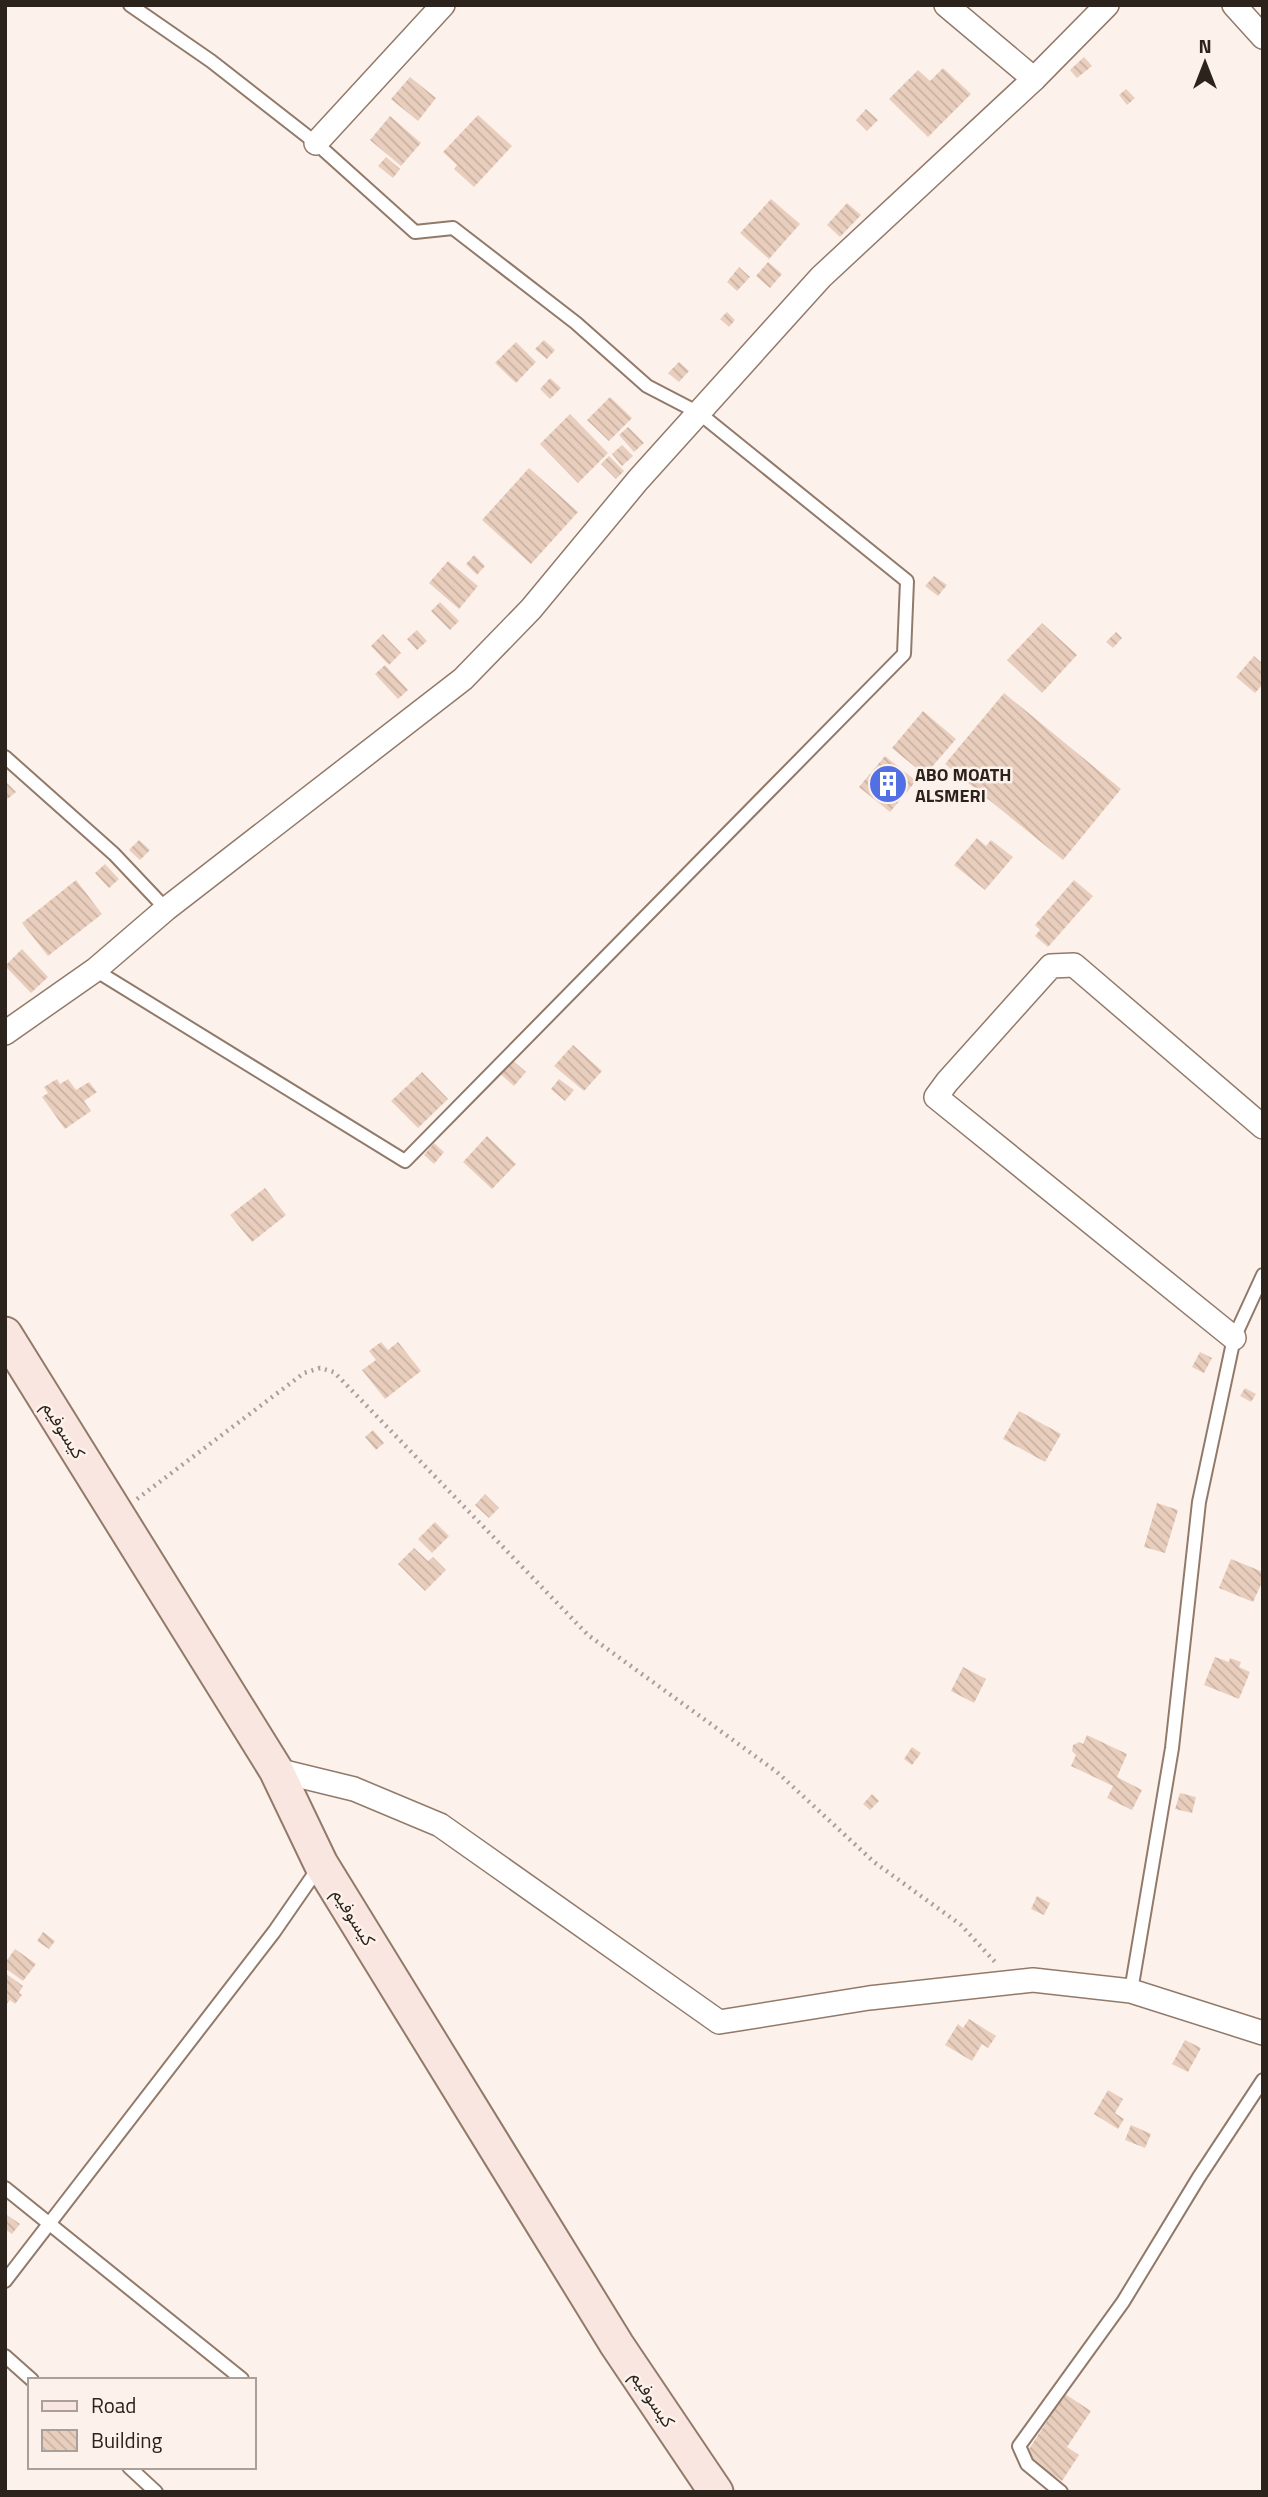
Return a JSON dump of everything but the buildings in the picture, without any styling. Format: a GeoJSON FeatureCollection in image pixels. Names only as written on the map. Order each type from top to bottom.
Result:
{"type":"FeatureCollection","features":[{"type":"Feature","properties":{"kind":"street"},"geometry":{"type":"LineString","coordinates":[[316,142],[443,5]]}},
{"type":"Feature","properties":{"kind":"street"},"geometry":{"type":"LineString","coordinates":[[946,5],[1034,79]]}},
{"type":"Feature","properties":{"kind":"street"},"geometry":{"type":"LineString","coordinates":[[5,1033],[95,970],[166,909],[463,679],[531,608],[593,531],[821,277],[1034,79],[1107,5]]}},
{"type":"Feature","properties":{"kind":"street"},"geometry":{"type":"LineString","coordinates":[[1234,5],[1263,37]]}},
{"type":"Feature","properties":{"kind":"street"},"geometry":{"type":"LineString","coordinates":[[1234,1338],[936,1097],[1051,966],[1074,965],[1263,1127]]}},
{"type":"Feature","properties":{"kind":"street","name":"كيسوفيم"},"geometry":{"type":"LineString","coordinates":[[5,1334],[276,1770],[321,1864],[617,2345],[716,2492]]}},
{"type":"Feature","properties":{"kind":"street"},"geometry":{"type":"LineString","coordinates":[[276,1770],[354,1789],[440,1825],[719,2022],[870,1998],[1033,1980],[1132,1991],[1263,2033]]}},
{"type":"Feature","properties":{"kind":"lane"},"geometry":{"type":"LineString","coordinates":[[95,970],[405,1161],[904,654],[907,581],[699,413],[647,386],[576,323],[453,228],[415,232],[316,142],[211,61],[130,5]]}},
{"type":"Feature","properties":{"kind":"lane"},"geometry":{"type":"LineString","coordinates":[[5,757],[114,854],[166,909]]}},
{"type":"Feature","properties":{"kind":"lane"},"geometry":{"type":"LineString","coordinates":[[1132,1991],[1172,1748],[1199,1502],[1234,1338],[1263,1275]]}},
{"type":"Feature","properties":{"kind":"lane"},"geometry":{"type":"LineString","coordinates":[[5,2281],[274,1932],[321,1864]]}},
{"type":"Feature","properties":{"kind":"lane"},"geometry":{"type":"LineString","coordinates":[[1061,2492],[1027,2464],[1019,2446],[1123,2302],[1199,2177],[1263,2080]]}},
{"type":"Feature","properties":{"kind":"lane"},"geometry":{"type":"LineString","coordinates":[[5,2188],[241,2378]]}},
{"type":"Feature","properties":{"kind":"lane"},"geometry":{"type":"LineString","coordinates":[[5,2356],[30,2378]]}},
{"type":"Feature","properties":{"kind":"lane"},"geometry":{"type":"LineString","coordinates":[[131,2469],[156,2492]]}},
{"type":"Feature","properties":{"kind":"path"},"geometry":{"type":"LineString","coordinates":[[116,1513],[304,1373],[320,1368],[334,1372],[588,1635],[777,1772],[874,1862],[961,1926],[1013,1982]]}},
{"type":"Feature","properties":{"kind":"place","name":"ABO MOATH ALSMERI"},"geometry":{"type":"Point","coordinates":[888,784]}}]}
